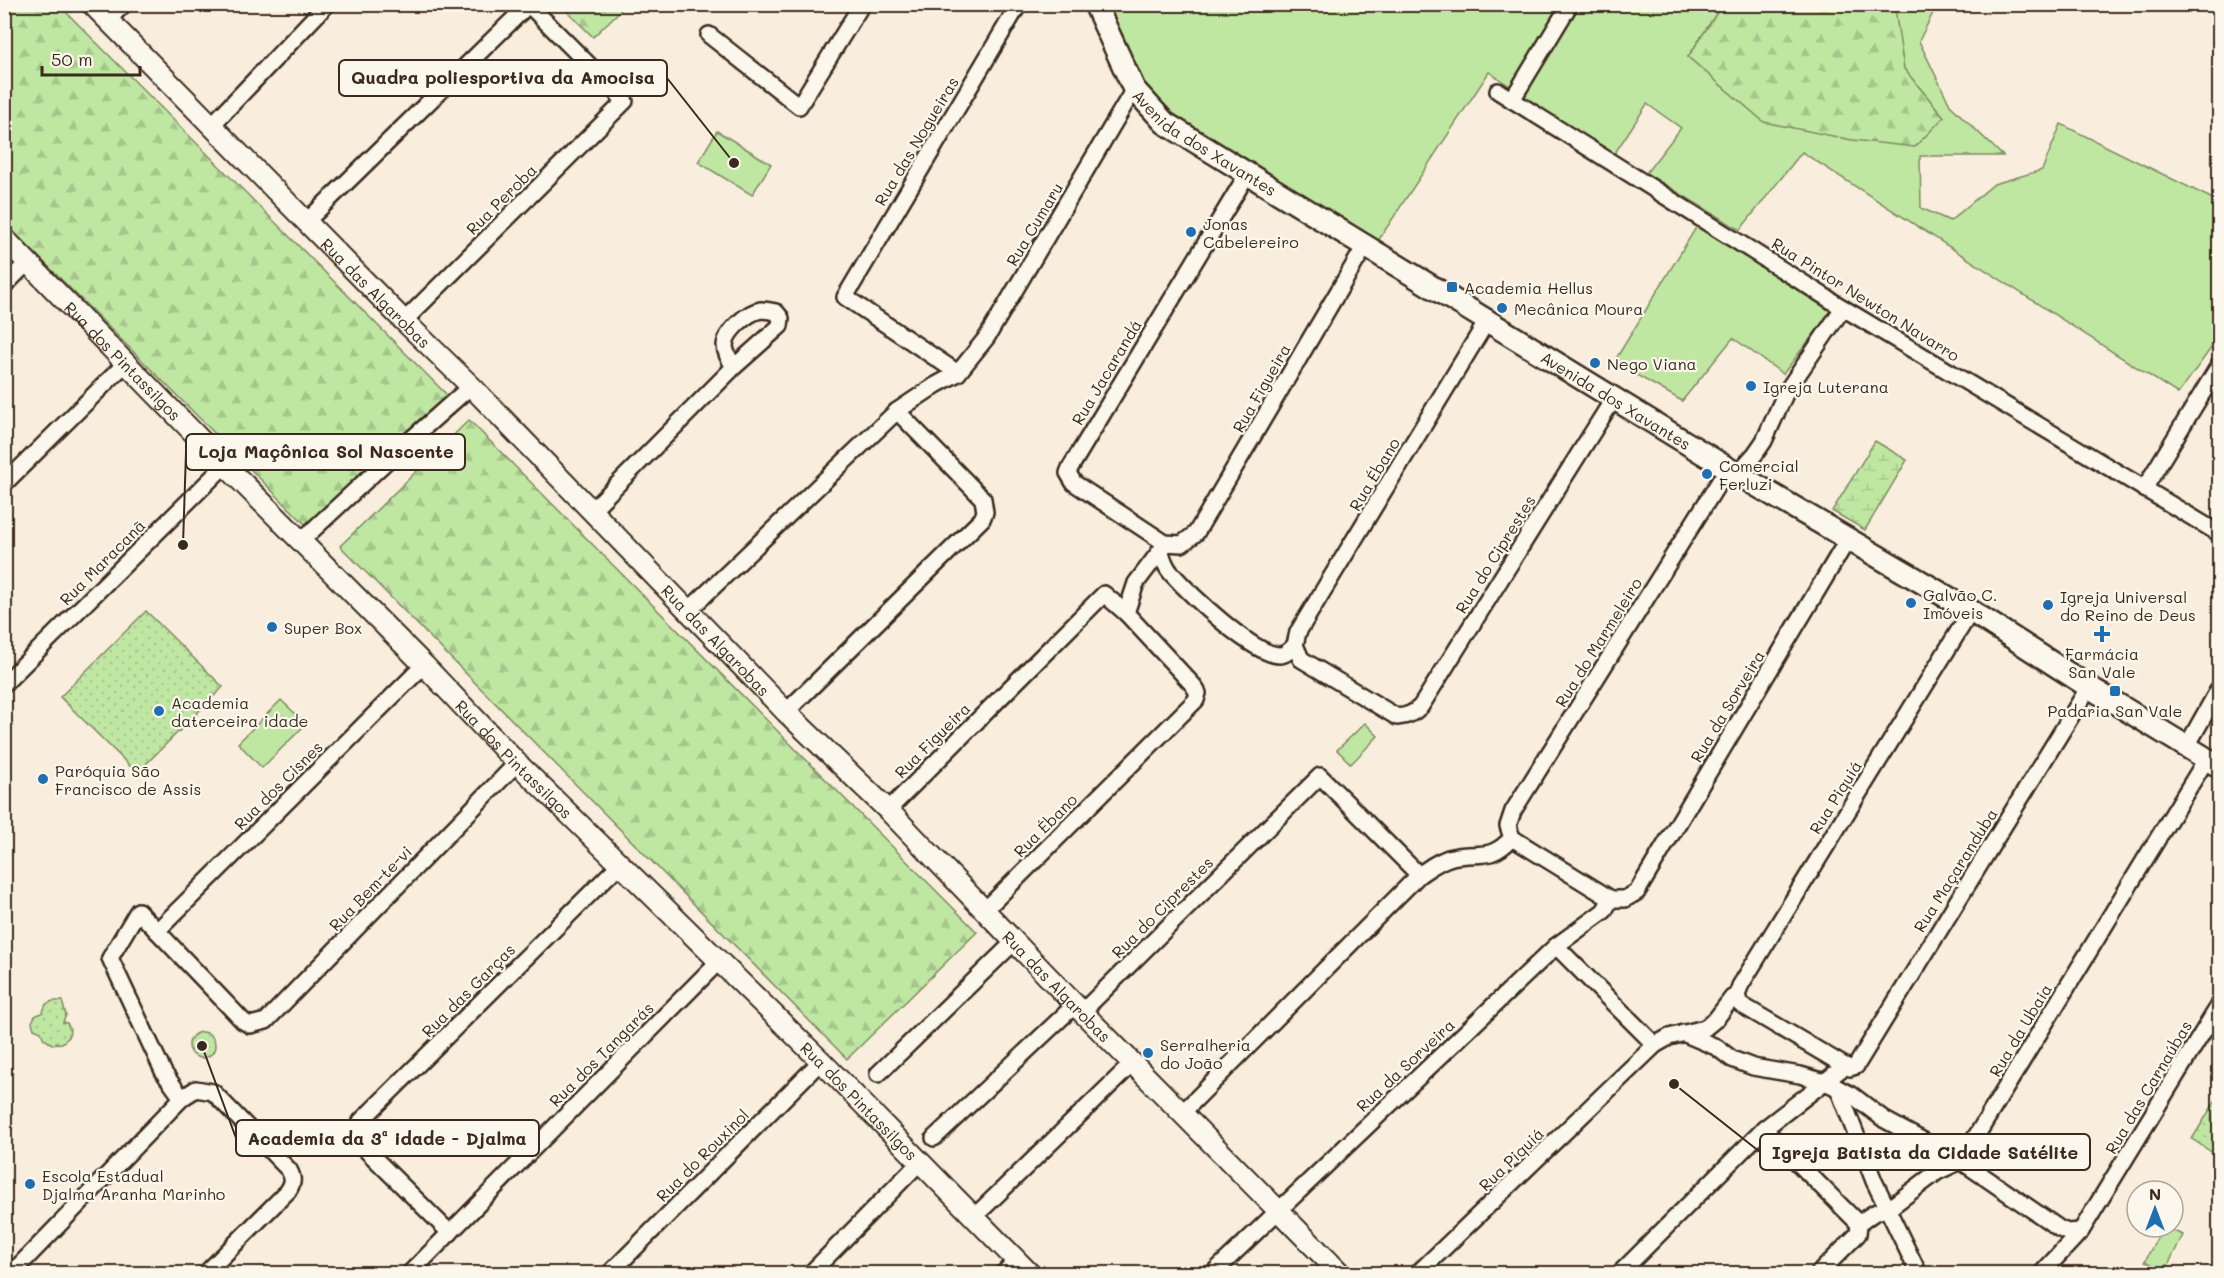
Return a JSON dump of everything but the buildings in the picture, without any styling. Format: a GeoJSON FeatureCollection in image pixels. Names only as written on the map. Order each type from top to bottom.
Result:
{"type":"FeatureCollection","features":[{"type":"Feature","properties":{"kind":"main road","name":"Avenida dos Xavantes"},"geometry":{"type":"LineString","coordinates":[[1095,4],[1134,89],[1165,123],[1733,471],[1971,611],[2089,687],[2213,762]]}},
{"type":"Feature","properties":{"kind":"street","name":"Rua das Algarobas"},"geometry":{"type":"LineString","coordinates":[[92,4],[471,386],[641,565],[786,712],[888,810],[1078,1009],[1183,1112],[1341,1274]]}},
{"type":"Feature","properties":{"kind":"street"},"geometry":{"type":"LineString","coordinates":[[108,20],[124,4]]}},
{"type":"Feature","properties":{"kind":"street"},"geometry":{"type":"LineString","coordinates":[[211,126],[327,4]]}},
{"type":"Feature","properties":{"kind":"street"},"geometry":{"type":"LineString","coordinates":[[708,35],[799,106],[862,4]]}},
{"type":"Feature","properties":{"kind":"street","name":"Rua das Nogueiras"},"geometry":{"type":"LineString","coordinates":[[958,373],[845,297],[1019,4]]}},
{"type":"Feature","properties":{"kind":"street"},"geometry":{"type":"LineString","coordinates":[[1512,100],[1570,4]]}},
{"type":"Feature","properties":{"kind":"street"},"geometry":{"type":"LineString","coordinates":[[306,222],[528,5]]}},
{"type":"Feature","properties":{"kind":"street","name":"Rua Peroba"},"geometry":{"type":"LineString","coordinates":[[404,321],[625,102],[528,5]]}},
{"type":"Feature","properties":{"kind":"street","name":"Rua Cumaru"},"geometry":{"type":"LineString","coordinates":[[958,373],[987,337],[1134,89]]}},
{"type":"Feature","properties":{"kind":"street","name":"Rua Pintor Newton Navarro"},"geometry":{"type":"LineString","coordinates":[[1498,91],[1843,308],[2220,534]]}},
{"type":"Feature","properties":{"kind":"street","name":"Rua Jacarandá"},"geometry":{"type":"LineString","coordinates":[[1163,548],[1074,483],[1068,473],[1248,173]]}},
{"type":"Feature","properties":{"kind":"street","name":"Rua dos Pintassilgos"},"geometry":{"type":"LineString","coordinates":[[4,238],[29,261],[225,465],[302,540],[517,763],[821,1061],[974,1217],[1017,1269]]}},
{"type":"Feature","properties":{"kind":"street","name":"Rua Figueira"},"geometry":{"type":"LineString","coordinates":[[1163,548],[1182,544],[1196,533],[1365,246]]}},
{"type":"Feature","properties":{"kind":"street"},"geometry":{"type":"LineString","coordinates":[[4,286],[29,261]]}},
{"type":"Feature","properties":{"kind":"street","name":"Rua do Marmeleiro"},"geometry":{"type":"LineString","coordinates":[[1512,838],[1508,826],[1513,811],[1733,471],[1764,441],[1786,392],[1843,308]]}},
{"type":"Feature","properties":{"kind":"street"},"geometry":{"type":"LineString","coordinates":[[591,510],[734,367],[780,326],[781,318],[776,312],[762,310],[749,315],[728,335],[725,344],[727,355],[734,367]]}},
{"type":"Feature","properties":{"kind":"street","name":"Rua Ébano"},"geometry":{"type":"LineString","coordinates":[[1295,645],[1298,632],[1487,321]]}},
{"type":"Feature","properties":{"kind":"street"},"geometry":{"type":"LineString","coordinates":[[4,484],[126,363]]}},
{"type":"Feature","properties":{"kind":"street"},"geometry":{"type":"LineString","coordinates":[[2144,489],[2220,364]]}},
{"type":"Feature","properties":{"kind":"street"},"geometry":{"type":"LineString","coordinates":[[688,611],[897,411],[958,373]]}},
{"type":"Feature","properties":{"kind":"street"},"geometry":{"type":"LineString","coordinates":[[302,540],[471,386]]}},
{"type":"Feature","properties":{"kind":"street","name":"Rua do Ciprestes"},"geometry":{"type":"LineString","coordinates":[[1295,645],[1301,659],[1397,717],[1414,713],[1422,706],[1614,398]]}},
{"type":"Feature","properties":{"kind":"street"},"geometry":{"type":"LineString","coordinates":[[786,712],[982,519],[985,512],[983,499],[897,411]]}},
{"type":"Feature","properties":{"kind":"street","name":"Rua Maracanã"},"geometry":{"type":"LineString","coordinates":[[4,684],[225,465]]}},
{"type":"Feature","properties":{"kind":"street","name":"Rua da Sorveira"},"geometry":{"type":"LineString","coordinates":[[1212,1274],[1556,946],[1604,911],[1611,899],[1625,899],[1636,892],[1848,540]]}},
{"type":"Feature","properties":{"kind":"street"},"geometry":{"type":"LineString","coordinates":[[1126,613],[1136,583],[1163,548]]}},
{"type":"Feature","properties":{"kind":"street"},"geometry":{"type":"LineString","coordinates":[[1163,548],[1170,573],[1228,627],[1260,649],[1280,655],[1287,653],[1295,645]]}},
{"type":"Feature","properties":{"kind":"street","name":"Rua Figueira"},"geometry":{"type":"LineString","coordinates":[[888,810],[1104,594],[1126,613]]}},
{"type":"Feature","properties":{"kind":"street","name":"Rua Piquiá"},"geometry":{"type":"LineString","coordinates":[[1417,1274],[1655,1045],[1669,1037],[1705,1028],[1712,1024],[1732,998],[1739,1000],[1740,986],[1971,611]]}},
{"type":"Feature","properties":{"kind":"street","name":"Rua Ébano"},"geometry":{"type":"LineString","coordinates":[[984,911],[1196,700],[1198,693],[1193,685],[1126,613]]}},
{"type":"Feature","properties":{"kind":"street","name":"Rua dos Cisnes"},"geometry":{"type":"LineString","coordinates":[[157,931],[424,665]]}},
{"type":"Feature","properties":{"kind":"street","name":"Rua Maçaranduba"},"geometry":{"type":"LineString","coordinates":[[1764,1129],[1832,1085],[1847,1067],[1856,1066],[2089,687]]}},
{"type":"Feature","properties":{"kind":"street"},"geometry":{"type":"LineString","coordinates":[[2187,746],[2220,687]]}},
{"type":"Feature","properties":{"kind":"street","name":"Rua da Ubaia"},"geometry":{"type":"LineString","coordinates":[[1961,1161],[2213,762]]}},
{"type":"Feature","properties":{"kind":"street","name":"Rua Bem-te-vi"},"geometry":{"type":"LineString","coordinates":[[157,931],[243,1021],[250,1024],[266,1021],[517,763]]}},
{"type":"Feature","properties":{"kind":"street","name":"Rua do Ciprestes"},"geometry":{"type":"LineString","coordinates":[[934,1138],[1078,1009],[1320,776],[1419,875]]}},
{"type":"Feature","properties":{"kind":"street"},"geometry":{"type":"LineString","coordinates":[[1183,1112],[1419,875],[1434,865],[1451,858],[1493,853],[1512,838],[1611,899]]}},
{"type":"Feature","properties":{"kind":"street","name":"Rua das Garças"},"geometry":{"type":"LineString","coordinates":[[450,1233],[362,1146],[357,1136],[361,1121],[619,865]]}},
{"type":"Feature","properties":{"kind":"street"},"geometry":{"type":"LineString","coordinates":[[157,931],[138,911],[110,958],[164,1073],[182,1098]]}},
{"type":"Feature","properties":{"kind":"street"},"geometry":{"type":"LineString","coordinates":[[878,1074],[1014,942]]}},
{"type":"Feature","properties":{"kind":"street"},"geometry":{"type":"LineString","coordinates":[[1556,946],[1655,1045]]}},
{"type":"Feature","properties":{"kind":"street","name":"Rua dos Tangarás"},"geometry":{"type":"LineString","coordinates":[[409,1274],[718,962]]}},
{"type":"Feature","properties":{"kind":"street"},"geometry":{"type":"LineString","coordinates":[[1739,1000],[1847,1067]]}},
{"type":"Feature","properties":{"kind":"street","name":"Rua das Carnaúbas"},"geometry":{"type":"LineString","coordinates":[[2041,1274],[2081,1231],[2220,1005]]}},
{"type":"Feature","properties":{"kind":"street"},"geometry":{"type":"LineString","coordinates":[[1683,1033],[1716,1047],[1732,1059],[1753,1067],[1800,1075],[1832,1085],[1865,1103],[1885,1120],[1961,1161],[2060,1228],[2067,1232],[2081,1231]]}},
{"type":"Feature","properties":{"kind":"street","name":"Rua do Rouxinol"},"geometry":{"type":"LineString","coordinates":[[609,1274],[821,1061]]}},
{"type":"Feature","properties":{"kind":"street"},"geometry":{"type":"LineString","coordinates":[[974,1217],[1133,1064]]}},
{"type":"Feature","properties":{"kind":"street"},"geometry":{"type":"LineString","coordinates":[[1832,1085],[1874,1181],[1919,1274]]}},
{"type":"Feature","properties":{"kind":"street"},"geometry":{"type":"LineString","coordinates":[[11,1274],[182,1098],[196,1089],[213,1092],[289,1170],[293,1177],[293,1184],[288,1191],[205,1274]]}},
{"type":"Feature","properties":{"kind":"street"},"geometry":{"type":"LineString","coordinates":[[1619,1274],[1764,1129],[1857,1219],[1859,1224],[1858,1234],[1818,1274]]}},
{"type":"Feature","properties":{"kind":"street"},"geometry":{"type":"LineString","coordinates":[[1859,1224],[1879,1210],[1888,1209],[1937,1172],[1961,1161]]}},
{"type":"Feature","properties":{"kind":"street"},"geometry":{"type":"LineString","coordinates":[[810,1274],[920,1162]]}},
{"type":"Feature","properties":{"kind":"green space"},"geometry":{"type":"Polygon","coordinates":[[[4,5],[59,5],[449,397],[307,526],[5,223],[4,5]]]}},
{"type":"Feature","properties":{"kind":"green space"},"geometry":{"type":"Polygon","coordinates":[[[561,5],[626,5],[593,37],[561,5]]]}},
{"type":"Feature","properties":{"kind":"green space"},"geometry":{"type":"Polygon","coordinates":[[[1107,5],[1722,5],[1688,57],[1944,117],[1904,69],[1894,9],[1897,5],[1937,5],[1919,41],[1950,105],[2003,156],[1920,156],[1921,208],[1950,221],[1994,184],[2042,170],[2061,124],[2219,202],[2219,337],[2178,394],[1802,152],[1740,230],[1646,173],[1681,128],[1647,104],[1613,156],[1489,72],[1378,241],[1164,108],[1143,85],[1107,5]]]}},
{"type":"Feature","properties":{"kind":"green space"},"geometry":{"type":"Polygon","coordinates":[[[1722,5],[1897,5],[1895,9],[1904,69],[1944,117],[1915,147],[1852,140],[1764,122],[1688,57],[1722,5]]]}},
{"type":"Feature","properties":{"kind":"green space"},"geometry":{"type":"Polygon","coordinates":[[[717,131],[771,164],[752,195],[698,162],[717,131]]]}},
{"type":"Feature","properties":{"kind":"green space"},"geometry":{"type":"Polygon","coordinates":[[[1700,221],[1833,309],[1783,374],[1733,338],[1682,401],[1614,362],[1700,221]]]}},
{"type":"Feature","properties":{"kind":"green space"},"geometry":{"type":"Polygon","coordinates":[[[469,420],[977,932],[847,1059],[340,546],[469,420]]]}},
{"type":"Feature","properties":{"kind":"green space"},"geometry":{"type":"Polygon","coordinates":[[[1875,441],[1907,460],[1865,530],[1832,511],[1875,441]]]}},
{"type":"Feature","properties":{"kind":"green space"},"geometry":{"type":"Polygon","coordinates":[[[146,611],[223,687],[137,773],[60,697],[146,611]]]}},
{"type":"Feature","properties":{"kind":"green space"},"geometry":{"type":"Polygon","coordinates":[[[281,700],[306,724],[262,768],[238,743],[281,700]]]}},
{"type":"Feature","properties":{"kind":"green space"},"geometry":{"type":"Polygon","coordinates":[[[1365,723],[1378,736],[1351,764],[1337,750],[1365,723]]]}},
{"type":"Feature","properties":{"kind":"green space"},"geometry":{"type":"Polygon","coordinates":[[[62,1001],[66,1015],[63,1022],[67,1023],[70,1029],[69,1037],[62,1043],[52,1044],[44,1039],[41,1032],[34,1029],[32,1022],[35,1016],[43,1012],[46,1004],[62,1001]]]}},
{"type":"Feature","properties":{"kind":"green space"},"geometry":{"type":"Polygon","coordinates":[[[202,1032],[211,1036],[215,1045],[211,1054],[202,1058],[193,1054],[189,1045],[193,1036],[202,1032]]]}},
{"type":"Feature","properties":{"kind":"green space"},"geometry":{"type":"Polygon","coordinates":[[[2219,1095],[2220,1157],[2192,1139],[2219,1095]]]}},
{"type":"Feature","properties":{"kind":"green space"},"geometry":{"type":"Polygon","coordinates":[[[2157,1239],[2181,1239],[2165,1271],[2145,1261],[2157,1239]]]}},
{"type":"Feature","properties":{"kind":"place","name":"Quadra poliesportiva da Amocisa"},"geometry":{"type":"Point","coordinates":[734,163]}},
{"type":"Feature","properties":{"kind":"place","name":"Jonas Cabelereiro"},"geometry":{"type":"Point","coordinates":[1191,232]}},
{"type":"Feature","properties":{"kind":"place","name":"Academia Hellus"},"geometry":{"type":"Point","coordinates":[1452,287]}},
{"type":"Feature","properties":{"kind":"place","name":"Mecânica Moura"},"geometry":{"type":"Point","coordinates":[1502,308]}},
{"type":"Feature","properties":{"kind":"place","name":"Nego Viana"},"geometry":{"type":"Point","coordinates":[1595,363]}},
{"type":"Feature","properties":{"kind":"place","name":"Igreja Luterana"},"geometry":{"type":"Point","coordinates":[1751,386]}},
{"type":"Feature","properties":{"kind":"place","name":"Comercial Ferluzi"},"geometry":{"type":"Point","coordinates":[1707,474]}},
{"type":"Feature","properties":{"kind":"place","name":"Loja Maçônica Sol Nascente"},"geometry":{"type":"Point","coordinates":[183,545]}},
{"type":"Feature","properties":{"kind":"place","name":"Galvão C. Imóveis"},"geometry":{"type":"Point","coordinates":[1911,603]}},
{"type":"Feature","properties":{"kind":"place","name":"Igreja Universal do Reino de Deus"},"geometry":{"type":"Point","coordinates":[2048,605]}},
{"type":"Feature","properties":{"kind":"place","name":"Super Box"},"geometry":{"type":"Point","coordinates":[272,627]}},
{"type":"Feature","properties":{"kind":"place","name":"Farmácia San Vale"},"geometry":{"type":"Point","coordinates":[2102,634]}},
{"type":"Feature","properties":{"kind":"place","name":"Padaria San Vale"},"geometry":{"type":"Point","coordinates":[2115,691]}},
{"type":"Feature","properties":{"kind":"place","name":"Academia daterceira idade"},"geometry":{"type":"Point","coordinates":[159,711]}},
{"type":"Feature","properties":{"kind":"place","name":"Paróquia São Francisco de Assis"},"geometry":{"type":"Point","coordinates":[43,779]}},
{"type":"Feature","properties":{"kind":"place","name":"Academia da 3ª idade - Djalma"},"geometry":{"type":"Point","coordinates":[202,1046]}},
{"type":"Feature","properties":{"kind":"place","name":"Serralheria do João"},"geometry":{"type":"Point","coordinates":[1148,1053]}},
{"type":"Feature","properties":{"kind":"place","name":"Igreja Batista da Cidade Satélite"},"geometry":{"type":"Point","coordinates":[1674,1084]}},
{"type":"Feature","properties":{"kind":"place","name":"Escola Estadual Djalma Aranha Marinho"},"geometry":{"type":"Point","coordinates":[30,1184]}}]}
